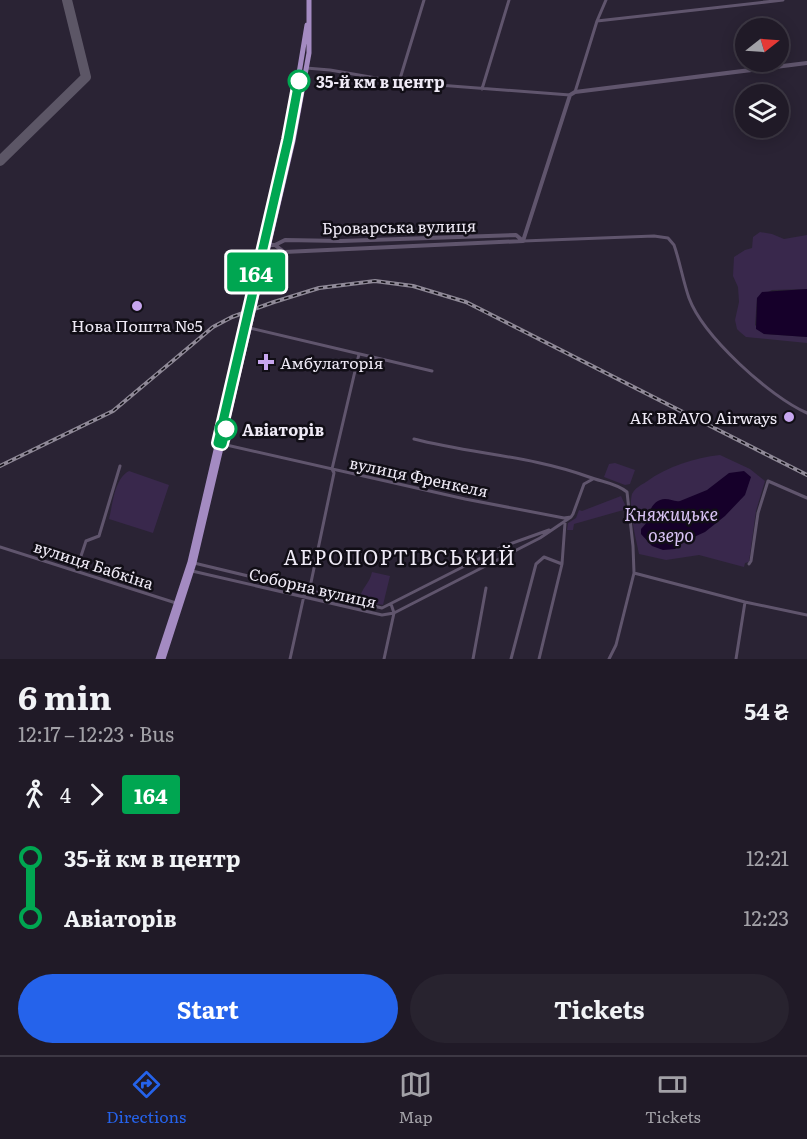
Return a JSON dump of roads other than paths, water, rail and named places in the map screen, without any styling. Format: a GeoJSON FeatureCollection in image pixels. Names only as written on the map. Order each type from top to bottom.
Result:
{"type":"FeatureCollection","features":[{"type":"Feature","properties":{"kind":"highway"},"geometry":{"type":"LineString","coordinates":[[220,443],[293,141],[310,37],[309,0]]}},
{"type":"Feature","properties":{"kind":"highway"},"geometry":{"type":"LineString","coordinates":[[163,659],[192,563],[269,245]]}},
{"type":"Feature","properties":{"kind":"highway"},"geometry":{"type":"LineString","coordinates":[[158,659],[179,604]]}},
{"type":"Feature","properties":{"kind":"street"},"geometry":{"type":"LineString","coordinates":[[399,82],[424,0]]}},
{"type":"Feature","properties":{"kind":"street"},"geometry":{"type":"LineString","coordinates":[[482,89],[509,0]]}},
{"type":"Feature","properties":{"kind":"street"},"geometry":{"type":"LineString","coordinates":[[574,92],[606,0]]}},
{"type":"Feature","properties":{"kind":"street"},"geometry":{"type":"LineString","coordinates":[[597,21],[783,0]]}},
{"type":"Feature","properties":{"kind":"street"},"geometry":{"type":"LineString","coordinates":[[523,241],[570,95],[574,92],[807,63]]}},
{"type":"Feature","properties":{"kind":"street"},"geometry":{"type":"LineString","coordinates":[[304,68],[330,70],[399,82],[570,95]]}},
{"type":"Feature","properties":{"kind":"street","name":"Броварська вулиця"},"geometry":{"type":"LineString","coordinates":[[269,245],[285,240],[341,241],[516,235],[523,241]]}},
{"type":"Feature","properties":{"kind":"street","name":"Броварська вулиця"},"geometry":{"type":"LineString","coordinates":[[269,245],[284,252],[654,236],[668,238],[676,251],[689,298],[696,313],[737,362],[784,401],[807,413]]}},
{"type":"Feature","properties":{"kind":"street"},"geometry":{"type":"LineString","coordinates":[[249,327],[432,371]]}},
{"type":"Feature","properties":{"kind":"street"},"geometry":{"type":"LineString","coordinates":[[290,659],[334,473],[332,469],[359,354]]}},
{"type":"Feature","properties":{"kind":"street"},"geometry":{"type":"LineString","coordinates":[[414,439],[472,452],[538,462],[577,472],[620,487],[628,495],[634,573],[616,645],[609,659]]}},
{"type":"Feature","properties":{"kind":"street","name":"вулиця Френкеля"},"geometry":{"type":"LineString","coordinates":[[220,443],[465,499],[554,516],[571,517]]}},
{"type":"Feature","properties":{"kind":"street"},"geometry":{"type":"LineString","coordinates":[[76,571],[86,541],[99,536],[120,466]]}},
{"type":"Feature","properties":{"kind":"street"},"geometry":{"type":"LineString","coordinates":[[571,517],[584,484],[593,479]]}},
{"type":"Feature","properties":{"kind":"street"},"geometry":{"type":"LineString","coordinates":[[749,564],[760,506],[768,481],[807,498]]}},
{"type":"Feature","properties":{"kind":"street","name":"Соборна вулиця"},"geometry":{"type":"LineString","coordinates":[[190,570],[382,615],[394,613],[557,528],[571,517]]}},
{"type":"Feature","properties":{"kind":"street"},"geometry":{"type":"LineString","coordinates":[[539,659],[562,564],[565,522]]}},
{"type":"Feature","properties":{"kind":"street","name":"Соборна вулиця"},"geometry":{"type":"LineString","coordinates":[[192,563],[382,608],[504,546],[557,528]]}},
{"type":"Feature","properties":{"kind":"street","name":"вулиця Бабкіна"},"geometry":{"type":"LineString","coordinates":[[0,547],[179,604]]}},
{"type":"Feature","properties":{"kind":"street"},"geometry":{"type":"LineString","coordinates":[[511,659],[536,564],[544,557],[562,564]]}},
{"type":"Feature","properties":{"kind":"street"},"geometry":{"type":"LineString","coordinates":[[634,573],[807,615]]}},
{"type":"Feature","properties":{"kind":"street"},"geometry":{"type":"LineString","coordinates":[[473,659],[486,588]]}},
{"type":"Feature","properties":{"kind":"street"},"geometry":{"type":"LineString","coordinates":[[736,659],[746,602]]}},
{"type":"Feature","properties":{"kind":"street"},"geometry":{"type":"LineString","coordinates":[[384,659],[394,613],[391,604]]}},
{"type":"Feature","properties":{"kind":"water"},"geometry":{"type":"Polygon","coordinates":[[[807,289],[807,337],[764,334],[756,329],[757,298],[762,292],[807,289]]]}},
{"type":"Feature","properties":{"kind":"water","name":"Княжицьке озеро"},"geometry":{"type":"Polygon","coordinates":[[[744,471],[751,477],[745,495],[725,516],[705,532],[683,542],[675,549],[663,550],[652,546],[641,534],[641,529],[649,520],[651,509],[658,501],[665,499],[680,501],[707,490],[729,473],[744,471]]]}},
{"type":"Feature","properties":{"kind":"railway"},"geometry":{"type":"LineString","coordinates":[[0,466],[113,411],[213,327],[232,317],[319,288],[375,281],[413,286],[466,302],[807,475]]}},
{"type":"Feature","properties":{"kind":"place","name":"35-й км в центр"},"geometry":{"type":"Point","coordinates":[299,81]}},
{"type":"Feature","properties":{"kind":"place","name":"Нова Пошта №5"},"geometry":{"type":"Point","coordinates":[137,306]}},
{"type":"Feature","properties":{"kind":"place","name":"Амбулаторія"},"geometry":{"type":"Point","coordinates":[266,362]}},
{"type":"Feature","properties":{"kind":"place","name":"АК BRAVO Airways"},"geometry":{"type":"Point","coordinates":[789,417]}},
{"type":"Feature","properties":{"kind":"place","name":"Авіаторів"},"geometry":{"type":"Point","coordinates":[226,429]}},
{"type":"Feature","properties":{"kind":"district","name":"АЕРОПОРТІВСЬКИЙ"},"geometry":{"type":"Point","coordinates":[400,556]}}]}
